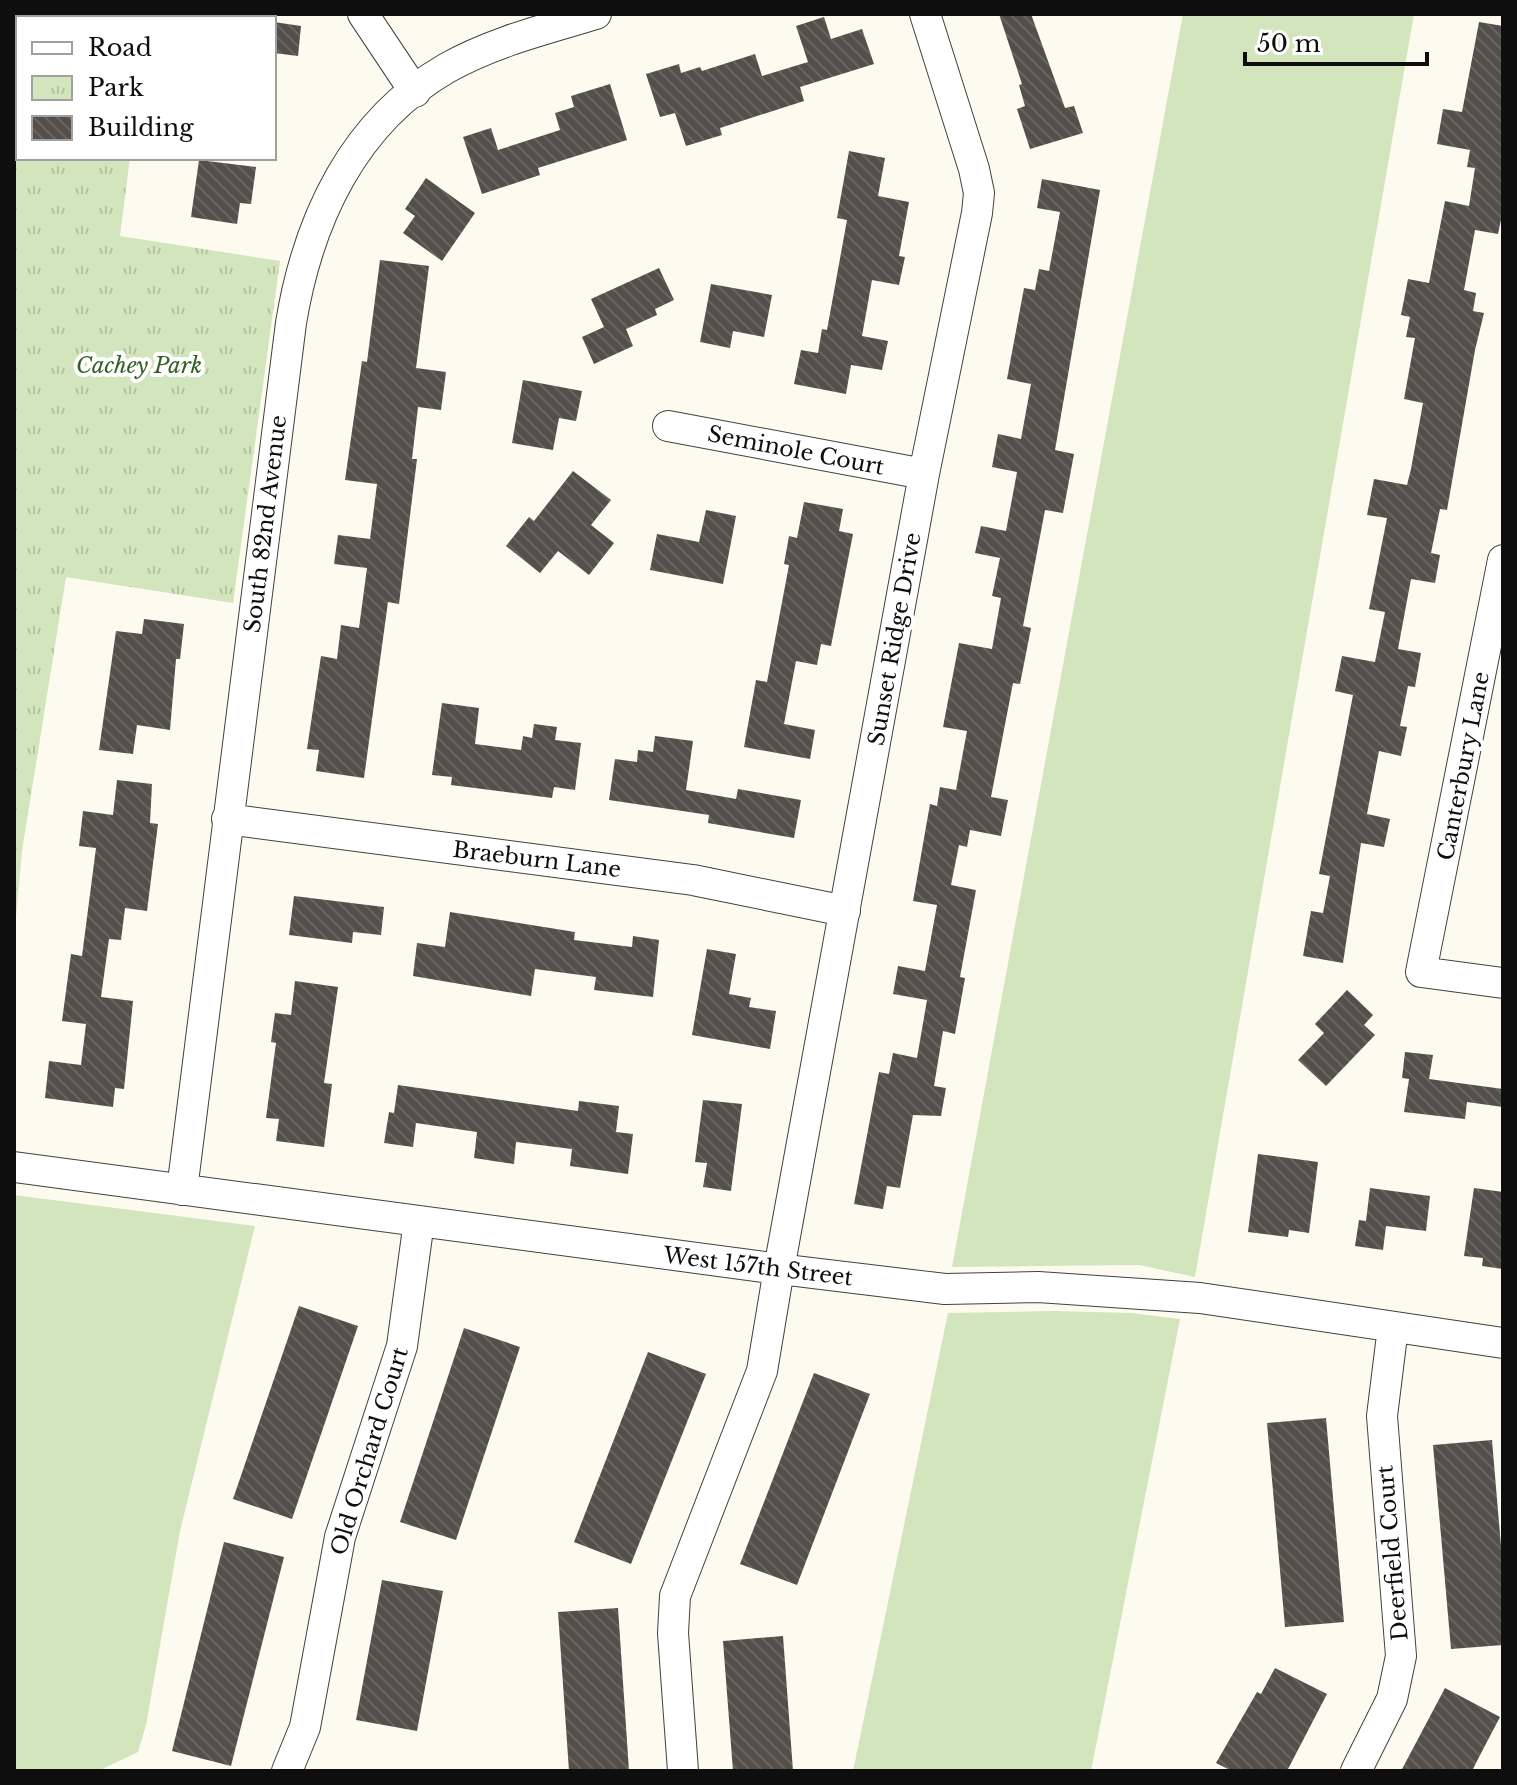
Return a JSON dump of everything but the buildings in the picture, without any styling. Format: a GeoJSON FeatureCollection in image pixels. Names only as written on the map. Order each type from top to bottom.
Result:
{"type":"FeatureCollection","features":[{"type":"Feature","properties":{"kind":"street"},"geometry":{"type":"LineString","coordinates":[[363,14],[415,92]]}},
{"type":"Feature","properties":{"kind":"street","name":"South 82nd Avenue"},"geometry":{"type":"LineString","coordinates":[[182,1190],[227,819],[299,276],[313,231],[336,180],[362,141],[415,92],[446,69],[495,46],[596,14]]}},
{"type":"Feature","properties":{"kind":"street","name":"Sunset Ridge Drive"},"geometry":{"type":"LineString","coordinates":[[683,1771],[673,1633],[675,1596],[762,1371],[924,474],[974,234],[979,193],[925,14]]}},
{"type":"Feature","properties":{"kind":"street","name":"Seminole Court"},"geometry":{"type":"LineString","coordinates":[[668,426],[924,474]]}},
{"type":"Feature","properties":{"kind":"street","name":"Canterbury Lane"},"geometry":{"type":"LineString","coordinates":[[1503,560],[1496,637],[1421,972],[1503,983]]}},
{"type":"Feature","properties":{"kind":"street","name":"Braeburn Lane"},"geometry":{"type":"LineString","coordinates":[[227,819],[693,880],[845,911]]}},
{"type":"Feature","properties":{"kind":"street","name":"West 157th Street"},"geometry":{"type":"LineString","coordinates":[[14,1167],[945,1289],[1038,1287],[1200,1298],[1503,1343]]}},
{"type":"Feature","properties":{"kind":"street","name":"Old Orchard Court"},"geometry":{"type":"LineString","coordinates":[[287,1771],[305,1727],[340,1537],[402,1346],[419,1221]]}},
{"type":"Feature","properties":{"kind":"street","name":"Deerfield Court"},"geometry":{"type":"LineString","coordinates":[[1356,1771],[1392,1699],[1401,1656],[1382,1416],[1393,1327]]}},
{"type":"Feature","properties":{"kind":"green space","name":"Cachey Park"},"geometry":{"type":"Polygon","coordinates":[[[14,14],[150,14],[16,16],[16,160],[130,160],[120,236],[280,261],[233,603],[66,577],[22,851],[14,939],[14,14]]]}},
{"type":"Feature","properties":{"kind":"green space"},"geometry":{"type":"Polygon","coordinates":[[[1183,14],[1414,14],[1195,1277],[1139,1265],[952,1267],[1183,14]]]}},
{"type":"Feature","properties":{"kind":"green space"},"geometry":{"type":"Polygon","coordinates":[[[14,1195],[255,1226],[180,1531],[146,1725],[138,1752],[98,1771],[14,1771],[14,1195]]]}},
{"type":"Feature","properties":{"kind":"green space"},"geometry":{"type":"Polygon","coordinates":[[[948,1313],[1131,1313],[1180,1319],[1091,1771],[853,1771],[948,1313]]]}}]}
